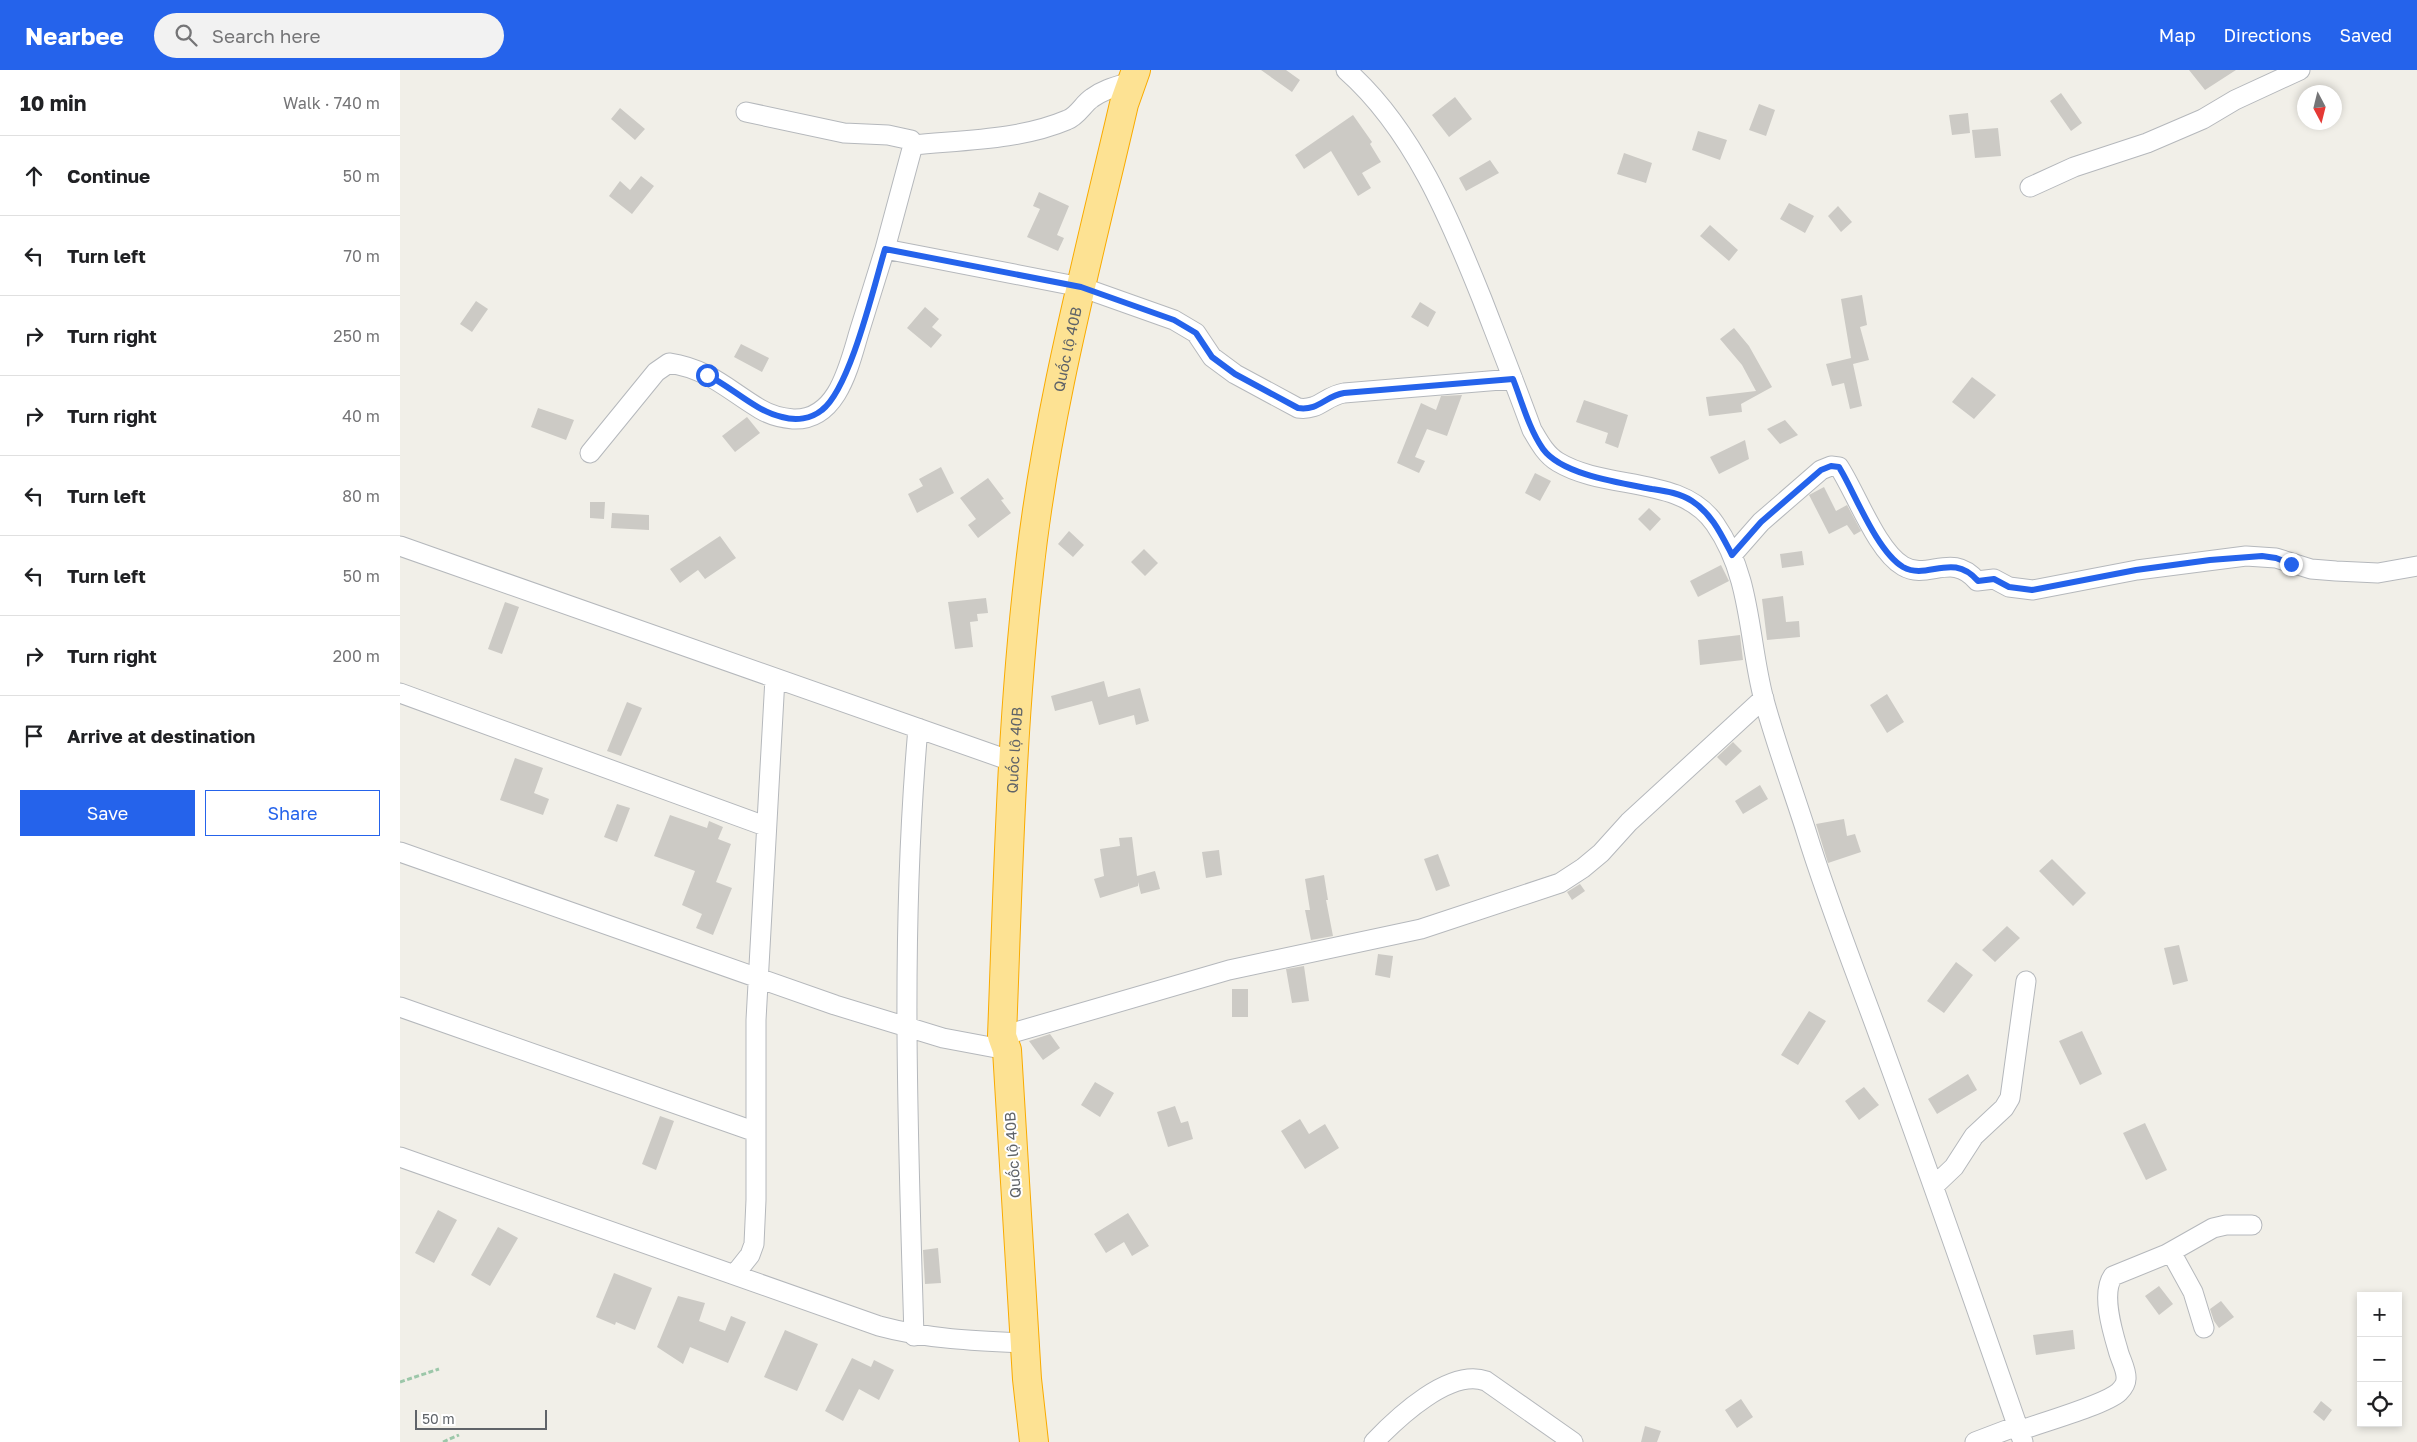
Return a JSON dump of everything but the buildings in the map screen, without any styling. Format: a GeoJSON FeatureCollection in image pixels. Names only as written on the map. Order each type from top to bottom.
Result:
{"type":"FeatureCollection","features":[{"type":"Feature","properties":{"kind":"highway","name":"Quốc lộ 40B"},"geometry":{"type":"LineString","coordinates":[[1034,1442],[1025,1343],[1004,1043],[1014,732],[1029,572],[1051,427],[1081,287],[1124,104],[1134,76]]}},
{"type":"Feature","properties":{"kind":"street"},"geometry":{"type":"LineString","coordinates":[[1346,70],[1374,98],[1393,122],[1442,203],[1532,430],[1544,450],[1558,462],[1607,480],[1672,493],[1690,500],[1704,510],[1716,524],[1732,555],[1744,588],[1764,698],[1824,888],[1934,1186],[2020,1433]]}},
{"type":"Feature","properties":{"kind":"street"},"geometry":{"type":"LineString","coordinates":[[2030,187],[2074,167],[2147,143],[2203,119],[2235,100],[2300,70]]}},
{"type":"Feature","properties":{"kind":"street"},"geometry":{"type":"LineString","coordinates":[[913,145],[1021,133],[1053,125],[1069,119],[1092,98],[1134,76]]}},
{"type":"Feature","properties":{"kind":"street"},"geometry":{"type":"LineString","coordinates":[[746,112],[849,134],[908,138],[913,145]]}},
{"type":"Feature","properties":{"kind":"street"},"geometry":{"type":"LineString","coordinates":[[590,453],[656,372],[669,363],[694,369],[725,384],[760,410],[784,418],[804,419],[822,411],[836,396],[846,374],[885,249],[913,145]]}},
{"type":"Feature","properties":{"kind":"street"},"geometry":{"type":"LineString","coordinates":[[885,249],[1081,287],[1174,320],[1196,333],[1212,357],[1235,374],[1298,408],[1309,409],[1334,395],[1344,393],[1513,379]]}},
{"type":"Feature","properties":{"kind":"street"},"geometry":{"type":"LineString","coordinates":[[1732,555],[1761,522],[1821,470],[1831,466],[1839,467],[1878,537],[1896,561],[1904,567],[1922,570],[1949,566],[1971,573],[1978,581],[1994,579],[2019,589],[2032,590],[2136,570],[2246,556],[2276,558],[2310,569],[2336,571],[2378,572],[2417,566]]}},
{"type":"Feature","properties":{"kind":"street"},"geometry":{"type":"LineString","coordinates":[[400,546],[1014,762]]}},
{"type":"Feature","properties":{"kind":"street"},"geometry":{"type":"LineString","coordinates":[[735,1274],[750,1255],[754,1244],[756,1020],[765,826],[775,678]]}},
{"type":"Feature","properties":{"kind":"street"},"geometry":{"type":"LineString","coordinates":[[400,693],[765,826]]}},
{"type":"Feature","properties":{"kind":"street"},"geometry":{"type":"LineString","coordinates":[[400,852],[759,978],[906,1027],[943,1038],[1004,1043],[1229,970],[1422,929],[1560,883],[1601,853],[1629,822],[1764,698]]}},
{"type":"Feature","properties":{"kind":"street"},"geometry":{"type":"LineString","coordinates":[[914,1336],[906,1027],[911,810],[918,728]]}},
{"type":"Feature","properties":{"kind":"street"},"geometry":{"type":"LineString","coordinates":[[1934,1186],[1954,1167],[1974,1136],[2004,1108],[2010,1098],[2026,981]]}},
{"type":"Feature","properties":{"kind":"street"},"geometry":{"type":"LineString","coordinates":[[400,1007],[756,1132]]}},
{"type":"Feature","properties":{"kind":"street"},"geometry":{"type":"LineString","coordinates":[[400,1157],[879,1326],[914,1336],[966,1341],[1025,1343]]}},
{"type":"Feature","properties":{"kind":"street"},"geometry":{"type":"LineString","coordinates":[[1975,1442],[2020,1433],[2107,1399],[2123,1388],[2126,1380],[2110,1312],[2108,1282],[2113,1276],[2171,1252],[2213,1228],[2226,1225],[2252,1225]]}},
{"type":"Feature","properties":{"kind":"street"},"geometry":{"type":"LineString","coordinates":[[2171,1252],[2194,1292],[2204,1328]]}},
{"type":"Feature","properties":{"kind":"street"},"geometry":{"type":"LineString","coordinates":[[1374,1442],[1390,1426],[1426,1397],[1452,1383],[1469,1378],[1486,1381],[1573,1442]]}},
{"type":"Feature","properties":{"kind":"path"},"geometry":{"type":"LineString","coordinates":[[400,1382],[439,1369]]}},
{"type":"Feature","properties":{"kind":"path"},"geometry":{"type":"LineString","coordinates":[[442,1442],[460,1435]]}},
{"type":"Feature","properties":{"kind":"route"},"geometry":{"type":"LineString","coordinates":[[707,375],[725,384],[760,410],[784,418],[804,419],[822,411],[836,396],[846,374],[885,249],[1081,287],[1174,320],[1196,333],[1212,357],[1235,374],[1298,408],[1309,409],[1334,395],[1344,393],[1513,379],[1532,430],[1544,450],[1558,462],[1607,480],[1672,493],[1690,500],[1704,510],[1716,524],[1732,555],[1761,522],[1792,494],[1821,470],[1831,466],[1839,467],[1887,551],[1904,567],[1914,570],[1949,566],[1971,573],[1978,581],[1984,582],[1994,579],[2001,581],[2009,587],[2032,590],[2136,570],[2246,556],[2276,558],[2291,564]]}}]}
